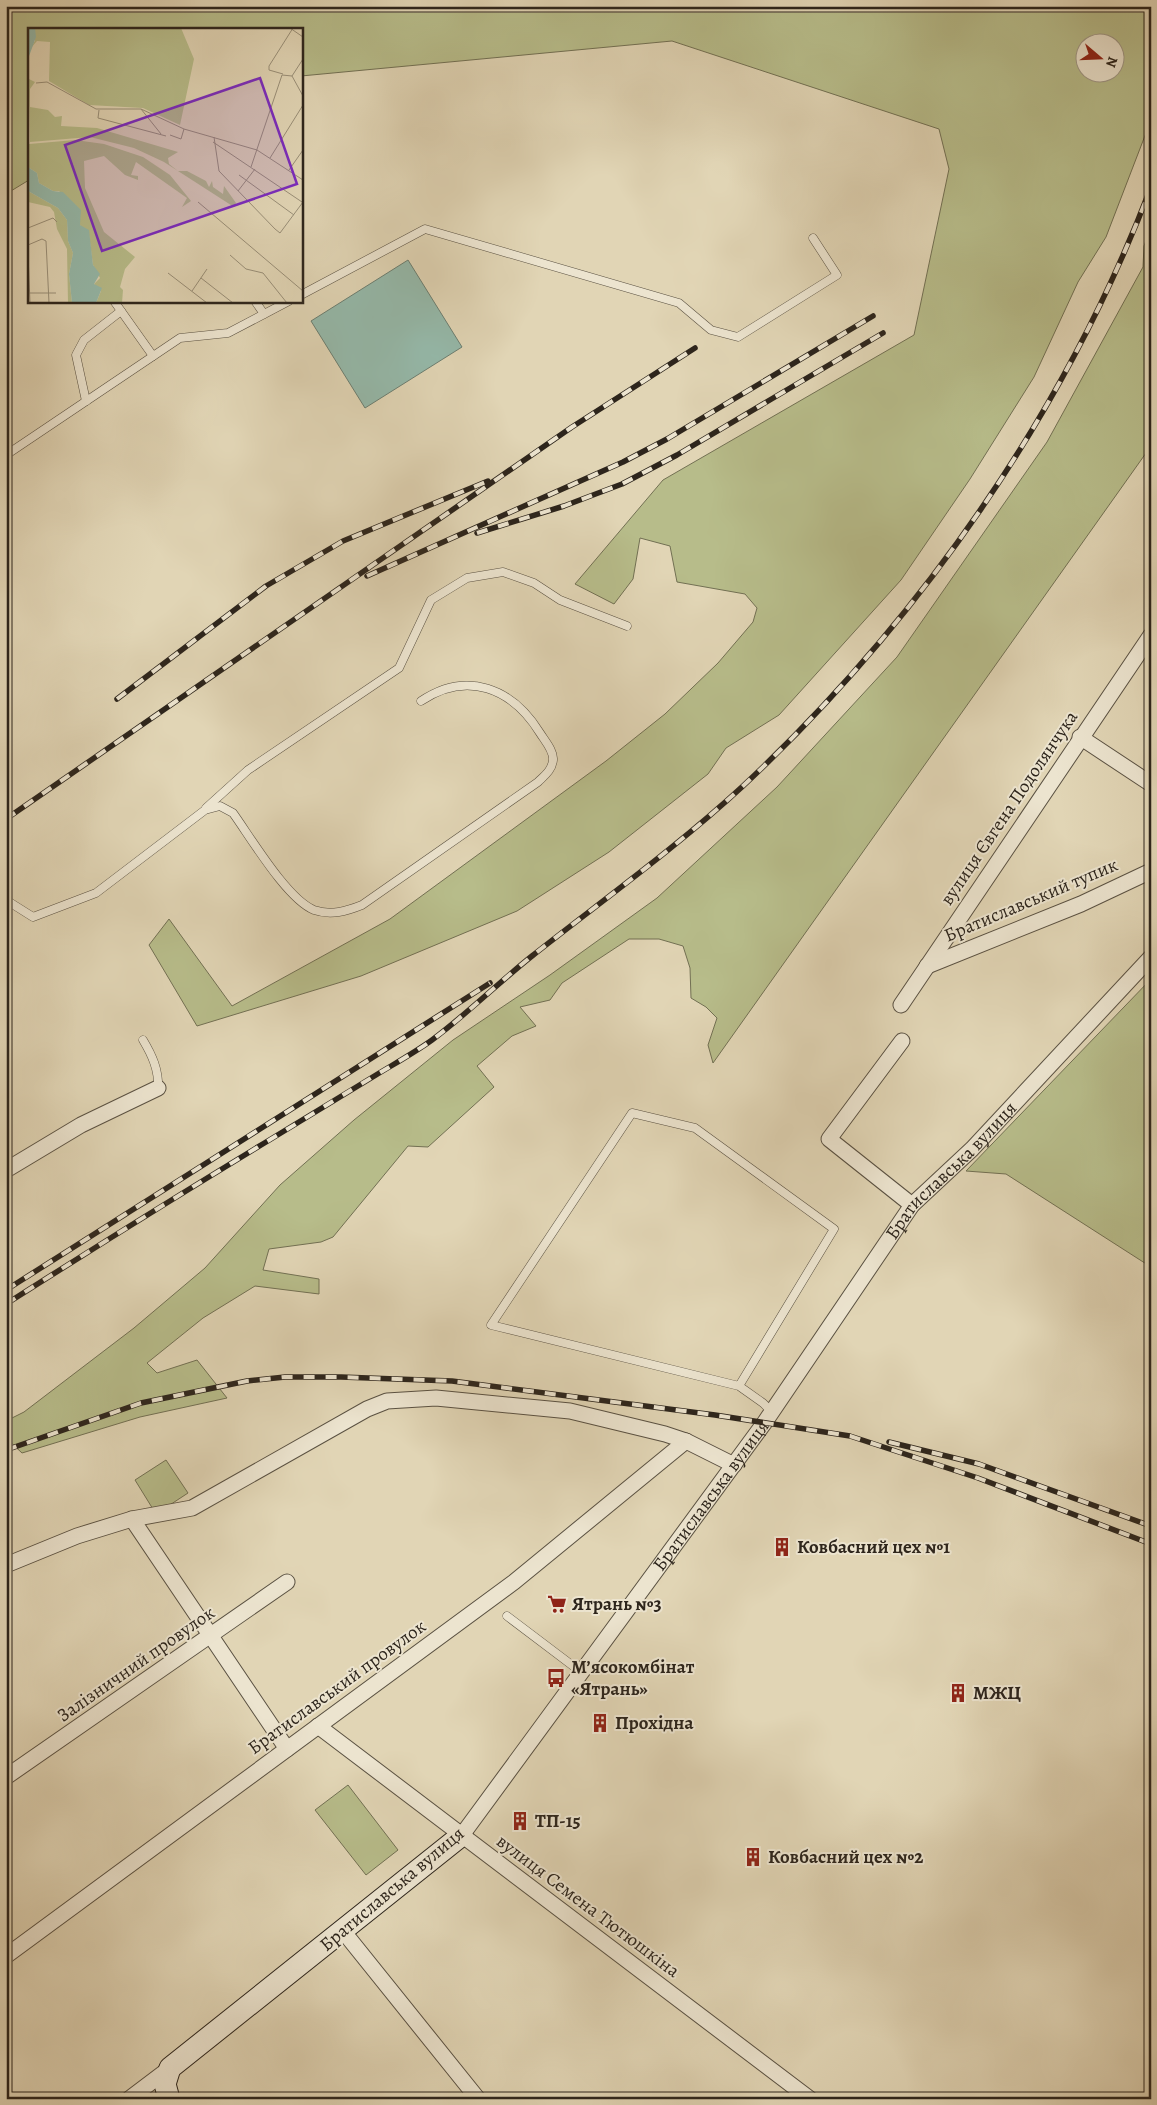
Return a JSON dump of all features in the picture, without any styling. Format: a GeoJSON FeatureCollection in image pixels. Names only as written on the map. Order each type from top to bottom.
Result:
{"type":"FeatureCollection","features":[{"type":"Feature","properties":{"kind":"street","name":"вулиця Євгена Подолянчука"},"geometry":{"type":"LineString","coordinates":[[901,1005],[1080,737],[1151,635]]}},
{"type":"Feature","properties":{"kind":"street"},"geometry":{"type":"LineString","coordinates":[[1080,737],[1151,784]]}},
{"type":"Feature","properties":{"kind":"street","name":"Братиславський тупик"},"geometry":{"type":"LineString","coordinates":[[927,966],[1081,904],[1151,871]]}},
{"type":"Feature","properties":{"kind":"street","name":"Братиславська вулиця"},"geometry":{"type":"LineString","coordinates":[[129,2099],[462,1835],[772,1412],[912,1205],[972,1149],[1151,957]]}},
{"type":"Feature","properties":{"kind":"street"},"geometry":{"type":"LineString","coordinates":[[902,1041],[829,1139],[912,1205]]}},
{"type":"Feature","properties":{"kind":"street"},"geometry":{"type":"LineString","coordinates":[[6,1170],[80,1125],[158,1088]]}},
{"type":"Feature","properties":{"kind":"street"},"geometry":{"type":"LineString","coordinates":[[6,1566],[77,1536],[132,1520],[192,1508],[367,1409],[388,1401],[436,1398],[570,1411],[686,1441],[734,1465]]}},
{"type":"Feature","properties":{"kind":"street","name":"Братиславський провулок"},"geometry":{"type":"LineString","coordinates":[[6,1956],[514,1582],[686,1441]]}},
{"type":"Feature","properties":{"kind":"street"},"geometry":{"type":"LineString","coordinates":[[132,1520],[286,1748]]}},
{"type":"Feature","properties":{"kind":"street","name":"Залізничний провулок"},"geometry":{"type":"LineString","coordinates":[[6,1778],[210,1638],[287,1582]]}},
{"type":"Feature","properties":{"kind":"street","name":"вулиця Семена Тютюшкіна"},"geometry":{"type":"LineString","coordinates":[[318,1726],[810,2099]]}},
{"type":"Feature","properties":{"kind":"street"},"geometry":{"type":"LineString","coordinates":[[343,1931],[478,2099]]}},
{"type":"Feature","properties":{"kind":"street"},"geometry":{"type":"LineString","coordinates":[[168,2099],[165,2084],[170,2068]]}},
{"type":"Feature","properties":{"kind":"lane"},"geometry":{"type":"LineString","coordinates":[[302,294],[425,229],[678,303],[711,330],[738,336],[837,275],[814,238]]}},
{"type":"Feature","properties":{"kind":"lane"},"geometry":{"type":"LineString","coordinates":[[115,302],[153,356]]}},
{"type":"Feature","properties":{"kind":"lane"},"geometry":{"type":"LineString","coordinates":[[256,302],[264,314]]}},
{"type":"Feature","properties":{"kind":"lane"},"geometry":{"type":"LineString","coordinates":[[6,455],[180,338],[228,333],[287,302]]}},
{"type":"Feature","properties":{"kind":"lane"},"geometry":{"type":"LineString","coordinates":[[86,401],[76,354],[84,340],[121,311]]}},
{"type":"Feature","properties":{"kind":"lane"},"geometry":{"type":"LineString","coordinates":[[6,900],[33,917],[96,893],[205,810],[248,770],[399,668],[431,600],[467,578],[503,572],[534,583],[560,600],[627,626]]}},
{"type":"Feature","properties":{"kind":"lane"},"geometry":{"type":"LineString","coordinates":[[205,810],[220,806],[233,814],[294,896],[314,910],[343,913],[362,905],[538,782],[551,769],[554,758],[550,748],[534,724],[516,704],[489,688],[458,684],[437,691],[421,701]]}},
{"type":"Feature","properties":{"kind":"lane"},"geometry":{"type":"LineString","coordinates":[[143,1040],[152,1055],[159,1076],[158,1088]]}},
{"type":"Feature","properties":{"kind":"lane"},"geometry":{"type":"LineString","coordinates":[[739,1386],[834,1229],[695,1128],[632,1113],[491,1325],[739,1386],[772,1412]]}},
{"type":"Feature","properties":{"kind":"lane"},"geometry":{"type":"LineString","coordinates":[[507,1616],[581,1672]]}},
{"type":"Feature","properties":{"kind":"green space"},"geometry":{"type":"Polygon","coordinates":[[[6,6],[1151,6],[1151,120],[1106,237],[1078,282],[1034,377],[970,479],[901,580],[779,715],[726,748],[708,774],[609,852],[517,911],[361,976],[197,1026],[149,945],[169,919],[232,1006],[390,919],[606,761],[665,714],[718,663],[753,622],[757,608],[745,594],[677,582],[670,546],[640,538],[633,579],[614,604],[575,584],[663,480],[914,335],[949,169],[939,129],[672,41],[302,76],[302,28],[28,28],[28,181],[6,194],[6,6]]]}},
{"type":"Feature","properties":{"kind":"green space"},"geometry":{"type":"Polygon","coordinates":[[[1151,227],[1151,446],[713,1063],[708,1045],[717,1018],[706,1007],[691,998],[690,968],[683,946],[659,939],[629,939],[562,983],[550,1000],[520,1007],[536,1026],[512,1036],[477,1066],[494,1087],[428,1147],[408,1146],[333,1237],[321,1242],[269,1249],[263,1270],[319,1279],[319,1294],[255,1286],[203,1318],[147,1363],[157,1373],[197,1360],[227,1398],[140,1417],[22,1453],[6,1438],[6,1421],[24,1412],[134,1328],[205,1268],[280,1185],[354,1120],[453,1040],[550,975],[657,898],[777,787],[897,657],[1047,442],[1143,267],[1144,246],[1151,227]]]}},
{"type":"Feature","properties":{"kind":"green space"},"geometry":{"type":"Polygon","coordinates":[[[1151,979],[1151,1267],[1006,1174],[966,1171],[1151,979]]]}},
{"type":"Feature","properties":{"kind":"green space"},"geometry":{"type":"Polygon","coordinates":[[[166,1460],[188,1493],[156,1514],[135,1480],[166,1460]]]}},
{"type":"Feature","properties":{"kind":"green space"},"geometry":{"type":"Polygon","coordinates":[[[348,1785],[398,1850],[366,1875],[315,1810],[348,1785]]]}},
{"type":"Feature","properties":{"kind":"shaded area"},"geometry":{"type":"Polygon","coordinates":[[[408,260],[462,347],[365,408],[311,321],[408,260]]]}},
{"type":"Feature","properties":{"kind":"railway"},"geometry":{"type":"LineString","coordinates":[[6,1304],[432,1040],[532,956],[718,809],[743,786],[808,722],[869,655],[927,584],[981,509],[1031,432],[1076,353],[1116,271],[1151,187]]}},
{"type":"Feature","properties":{"kind":"railway"},"geometry":{"type":"LineString","coordinates":[[367,576],[623,462],[667,439],[873,316]]}},
{"type":"Feature","properties":{"kind":"railway"},"geometry":{"type":"LineString","coordinates":[[477,533],[564,506],[622,484],[677,455],[883,333]]}},
{"type":"Feature","properties":{"kind":"railway"},"geometry":{"type":"LineString","coordinates":[[6,819],[572,427],[695,348]]}},
{"type":"Feature","properties":{"kind":"railway"},"geometry":{"type":"LineString","coordinates":[[117,699],[266,586],[343,541],[488,481]]}},
{"type":"Feature","properties":{"kind":"railway"},"geometry":{"type":"LineString","coordinates":[[6,1290],[490,983]]}},
{"type":"Feature","properties":{"kind":"railway"},"geometry":{"type":"LineString","coordinates":[[6,1450],[141,1403],[247,1381],[285,1377],[452,1381],[715,1415],[850,1436],[978,1478],[1151,1544]]}},
{"type":"Feature","properties":{"kind":"railway"},"geometry":{"type":"LineString","coordinates":[[889,1442],[979,1464],[1151,1526]]}},
{"type":"Feature","properties":{"kind":"place","name":"Ковбасний цех №1"},"geometry":{"type":"Point","coordinates":[782,1547]}},
{"type":"Feature","properties":{"kind":"place","name":"Ятрань №3"},"geometry":{"type":"Point","coordinates":[557,1604]}},
{"type":"Feature","properties":{"kind":"place","name":"М’ясокомбінат «Ятрань»"},"geometry":{"type":"Point","coordinates":[556,1678]}},
{"type":"Feature","properties":{"kind":"place","name":"МЖЦ"},"geometry":{"type":"Point","coordinates":[958,1693]}},
{"type":"Feature","properties":{"kind":"place","name":"Прохідна"},"geometry":{"type":"Point","coordinates":[600,1723]}},
{"type":"Feature","properties":{"kind":"place","name":"ТП-15"},"geometry":{"type":"Point","coordinates":[520,1821]}},
{"type":"Feature","properties":{"kind":"place","name":"Ковбасний цех №2"},"geometry":{"type":"Point","coordinates":[753,1857]}}]}
